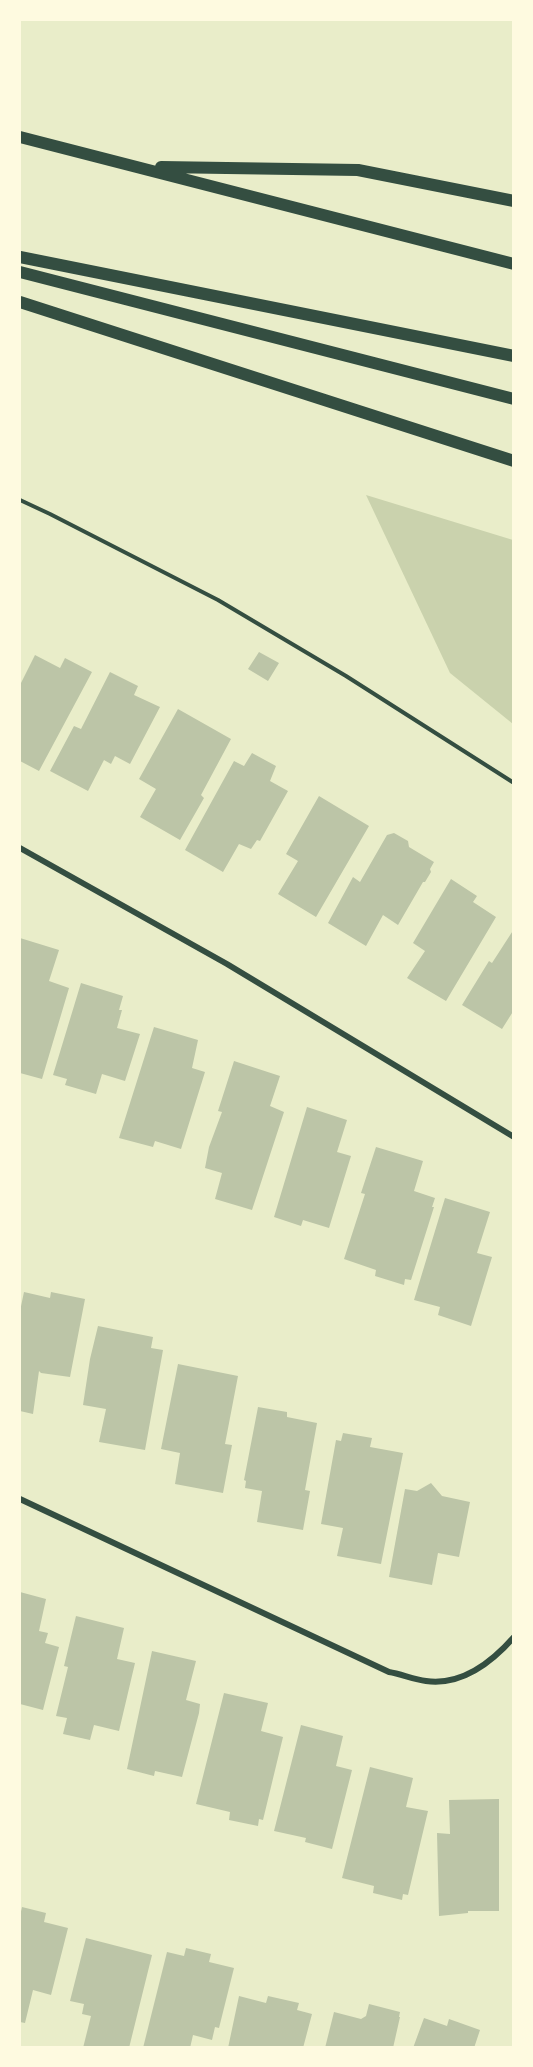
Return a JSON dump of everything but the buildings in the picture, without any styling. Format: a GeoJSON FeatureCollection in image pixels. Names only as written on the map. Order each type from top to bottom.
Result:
{"type":"FeatureCollection","features":[{"type":"Feature","properties":{"kind":"main road"},"geometry":{"type":"LineString","coordinates":[[20,136],[513,264]]}},
{"type":"Feature","properties":{"kind":"main road"},"geometry":{"type":"LineString","coordinates":[[142,167],[358,170],[513,201]]}},
{"type":"Feature","properties":{"kind":"main road"},"geometry":{"type":"LineString","coordinates":[[20,257],[513,356]]}},
{"type":"Feature","properties":{"kind":"main road"},"geometry":{"type":"LineString","coordinates":[[20,272],[513,399]]}},
{"type":"Feature","properties":{"kind":"main road"},"geometry":{"type":"LineString","coordinates":[[20,302],[513,461]]}},
{"type":"Feature","properties":{"kind":"street"},"geometry":{"type":"LineString","coordinates":[[20,848],[227,964],[513,1137]]}},
{"type":"Feature","properties":{"kind":"street"},"geometry":{"type":"LineString","coordinates":[[20,1499],[389,1671],[428,1681],[457,1679],[486,1665],[513,1637]]}},
{"type":"Feature","properties":{"kind":"path"},"geometry":{"type":"LineString","coordinates":[[20,500],[218,600],[346,676],[513,783]]}},
{"type":"Feature","properties":{"kind":"green space"},"geometry":{"type":"Polygon","coordinates":[[[366,495],[513,540],[513,724],[450,673],[366,495]]]}}]}
